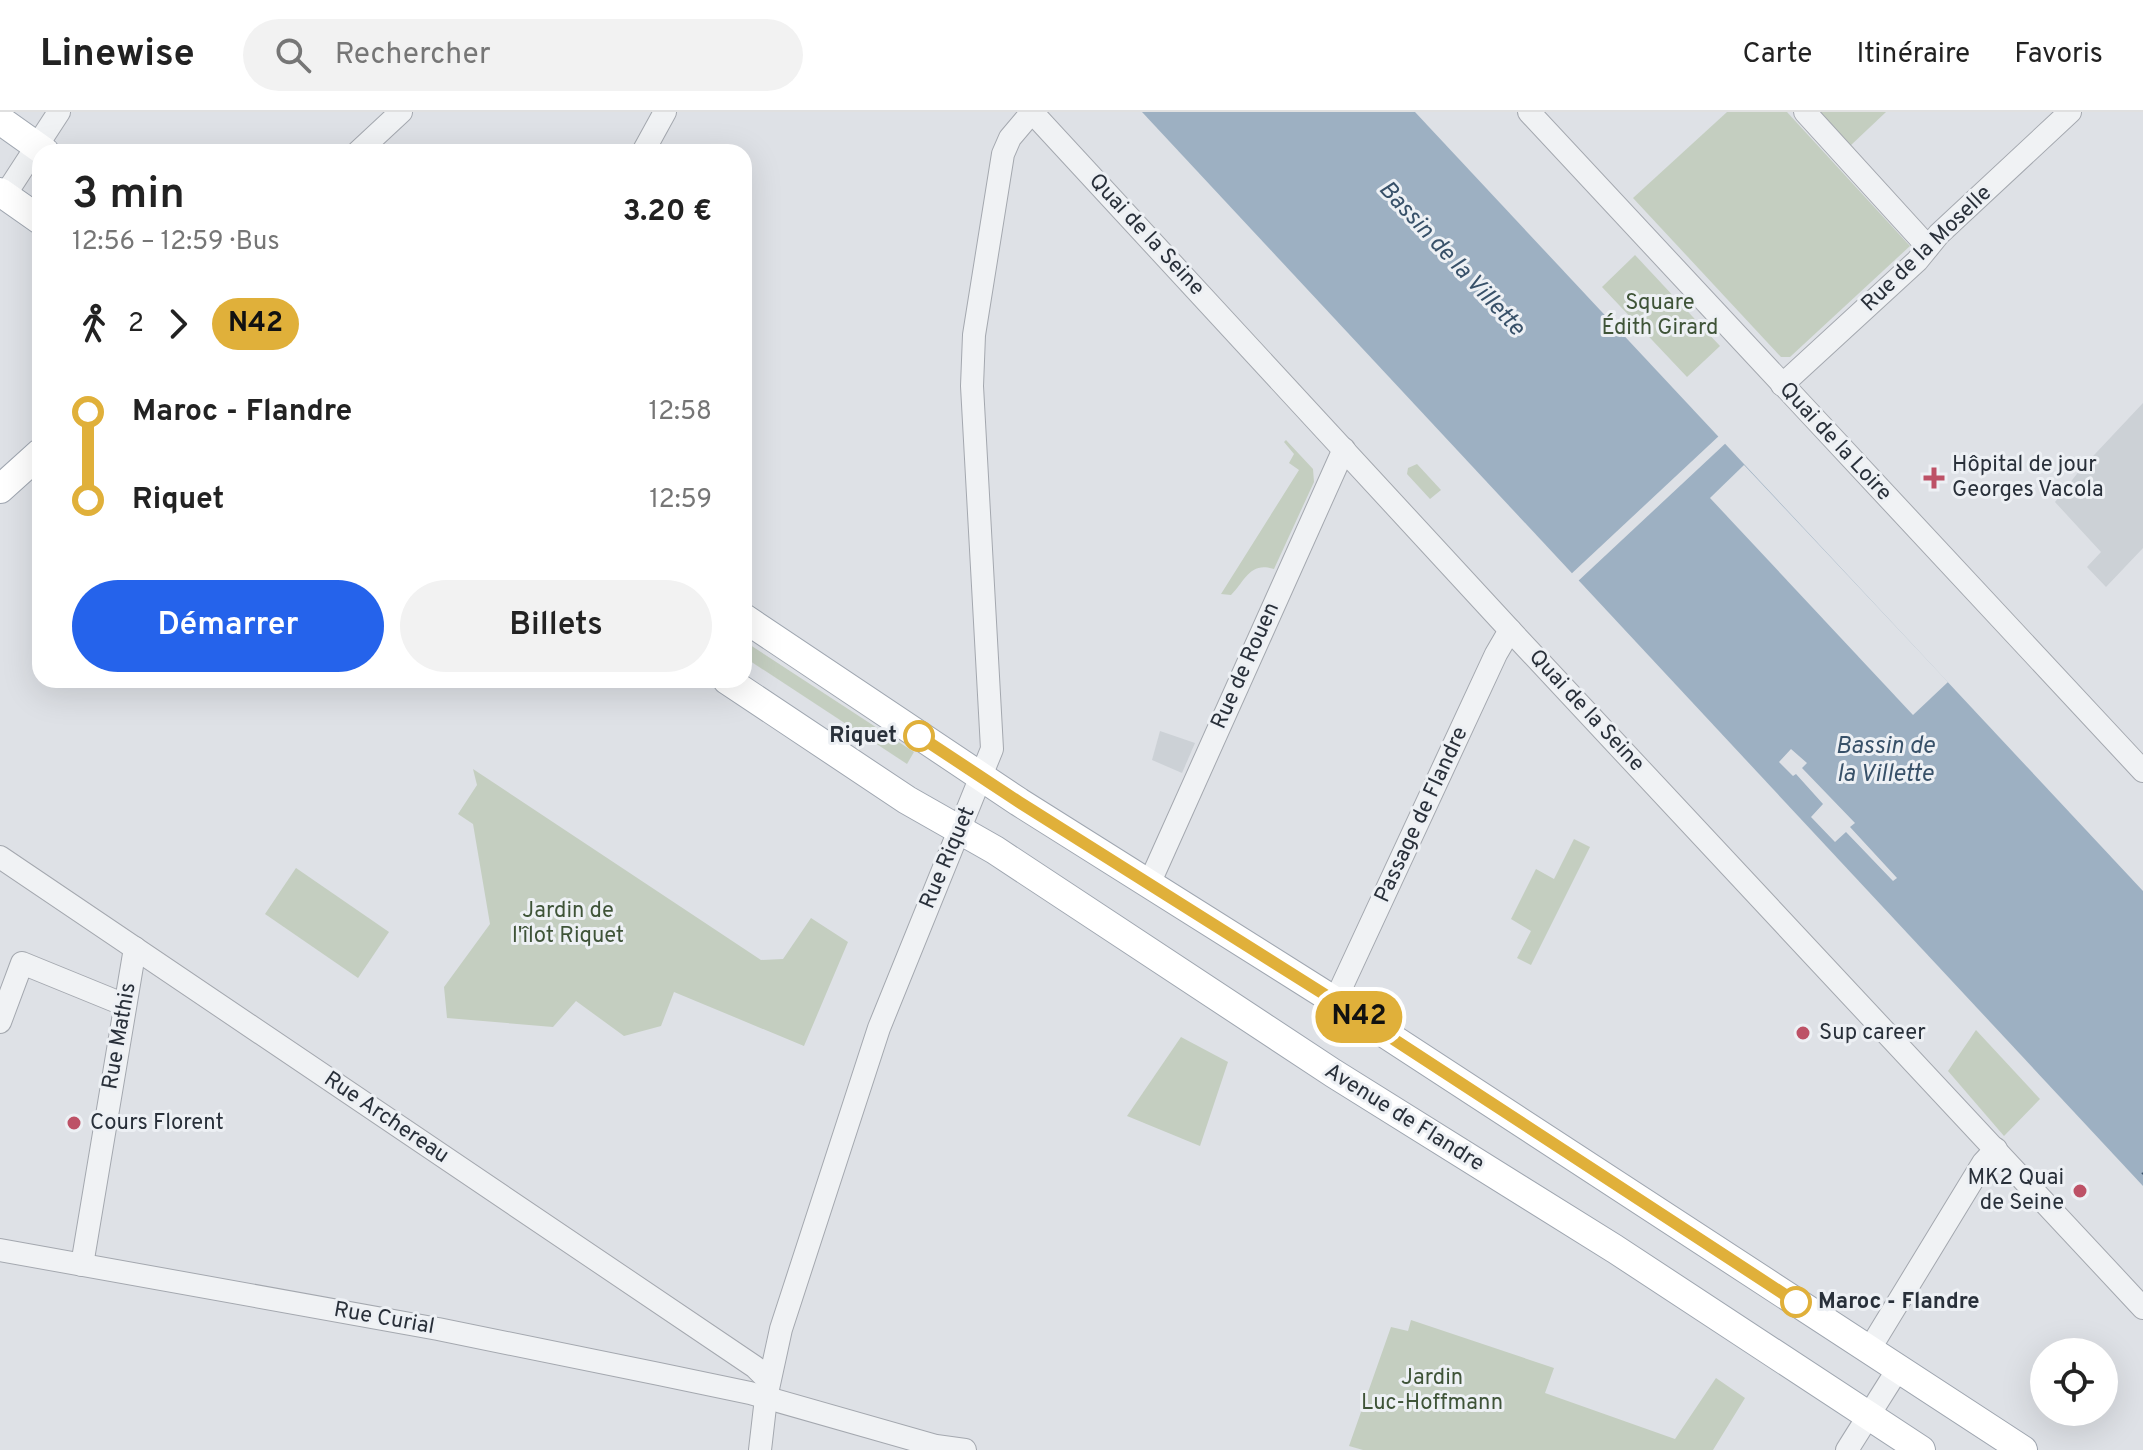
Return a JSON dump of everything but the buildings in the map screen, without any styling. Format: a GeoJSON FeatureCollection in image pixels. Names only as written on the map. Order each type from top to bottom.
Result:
{"type":"FeatureCollection","features":[{"type":"Feature","properties":{"kind":"main road"},"geometry":{"type":"LineString","coordinates":[[0,120],[34,144]]}},
{"type":"Feature","properties":{"kind":"main road"},"geometry":{"type":"LineString","coordinates":[[2,194],[32,215]]}},
{"type":"Feature","properties":{"kind":"main road"},"geometry":{"type":"LineString","coordinates":[[0,489],[32,460]]}},
{"type":"Feature","properties":{"kind":"main road"},"geometry":{"type":"LineString","coordinates":[[752,623],[981,776],[1335,1001],[2023,1450]]}},
{"type":"Feature","properties":{"kind":"main road","name":"Avenue de Flandre"},"geometry":{"type":"LineString","coordinates":[[739,688],[907,800],[995,850],[1321,1066],[1615,1249],[1921,1450]]}},
{"type":"Feature","properties":{"kind":"street"},"geometry":{"type":"LineString","coordinates":[[43,144],[59,112]]}},
{"type":"Feature","properties":{"kind":"street"},"geometry":{"type":"LineString","coordinates":[[367,144],[401,112]]}},
{"type":"Feature","properties":{"kind":"street"},"geometry":{"type":"LineString","coordinates":[[647,144],[665,112]]}},
{"type":"Feature","properties":{"kind":"street","name":"Quai de la Seine"},"geometry":{"type":"LineString","coordinates":[[1032,112],[2143,1308]]}},
{"type":"Feature","properties":{"kind":"street","name":"Rue Riquet"},"geometry":{"type":"LineString","coordinates":[[760,1450],[781,1329],[879,1028],[992,749],[972,396],[974,335],[1003,154],[1010,138],[1032,112]]}},
{"type":"Feature","properties":{"kind":"street","name":"Quai de la Loire"},"geometry":{"type":"LineString","coordinates":[[1529,112],[2143,771]]}},
{"type":"Feature","properties":{"kind":"street"},"geometry":{"type":"LineString","coordinates":[[1805,112],[1928,247]]}},
{"type":"Feature","properties":{"kind":"street","name":"Rue de la Moselle"},"geometry":{"type":"LineString","coordinates":[[1782,385],[1917,261],[2070,112]]}},
{"type":"Feature","properties":{"kind":"street"},"geometry":{"type":"LineString","coordinates":[[2,194],[32,159]]}},
{"type":"Feature","properties":{"kind":"street","name":"Rue de Rouen"},"geometry":{"type":"LineString","coordinates":[[1149,884],[1344,449]]}},
{"type":"Feature","properties":{"kind":"street","name":"Passage de Flandre"},"geometry":{"type":"LineString","coordinates":[[1335,1001],[1496,654],[1510,630]]}},
{"type":"Feature","properties":{"kind":"street","name":"Rue Archereau"},"geometry":{"type":"LineString","coordinates":[[0,857],[755,1367],[768,1390]]}},
{"type":"Feature","properties":{"kind":"street","name":"Rue Mathis"},"geometry":{"type":"LineString","coordinates":[[82,1265],[135,948]]}},
{"type":"Feature","properties":{"kind":"street"},"geometry":{"type":"LineString","coordinates":[[0,1022],[22,963],[125,1005]]}},
{"type":"Feature","properties":{"kind":"street"},"geometry":{"type":"LineString","coordinates":[[1869,1350],[1983,1163],[1996,1149]]}},
{"type":"Feature","properties":{"kind":"street","name":"Rue Curial"},"geometry":{"type":"LineString","coordinates":[[0,1250],[768,1390],[936,1446],[965,1450]]}},
{"type":"Feature","properties":{"kind":"street"},"geometry":{"type":"LineString","coordinates":[[1847,1450],[1898,1369]]}},
{"type":"Feature","properties":{"kind":"shaded area"},"geometry":{"type":"Polygon","coordinates":[[[2143,403],[2143,548],[2106,587],[2087,567],[2101,552],[2055,502],[2080,470],[2143,403]]]}},
{"type":"Feature","properties":{"kind":"shaded area"},"geometry":{"type":"Polygon","coordinates":[[[1160,731],[1195,743],[1182,773],[1152,760],[1160,731]]]}},
{"type":"Feature","properties":{"kind":"green space"},"geometry":{"type":"Polygon","coordinates":[[[1727,112],[1787,112],[1910,246],[1790,357],[1781,357],[1633,198],[1727,112]]]}},
{"type":"Feature","properties":{"kind":"green space"},"geometry":{"type":"Polygon","coordinates":[[[1819,112],[1886,112],[1850,146],[1819,112]]]}},
{"type":"Feature","properties":{"kind":"green space","name":"Square Édith Girard"},"geometry":{"type":"Polygon","coordinates":[[[1635,255],[1720,346],[1687,377],[1602,287],[1635,255]]]}},
{"type":"Feature","properties":{"kind":"green space"},"geometry":{"type":"Polygon","coordinates":[[[1286,440],[1313,469],[1314,482],[1274,569],[1254,570],[1231,595],[1221,594],[1299,470],[1289,463],[1294,454],[1284,442],[1286,440]]]}},
{"type":"Feature","properties":{"kind":"green space"},"geometry":{"type":"Polygon","coordinates":[[[1417,464],[1441,490],[1430,499],[1407,474],[1408,468],[1417,464]]]}},
{"type":"Feature","properties":{"kind":"green space"},"geometry":{"type":"Polygon","coordinates":[[[752,646],[914,752],[907,764],[752,662],[752,646]]]}},
{"type":"Feature","properties":{"kind":"green space","name":"Jardin de l'îlot Riquet"},"geometry":{"type":"Polygon","coordinates":[[[473,769],[761,960],[783,959],[811,918],[848,942],[804,1046],[674,992],[661,1026],[624,1036],[576,1001],[553,1027],[447,1018],[444,987],[490,924],[473,824],[458,814],[477,785],[473,769]]]}},
{"type":"Feature","properties":{"kind":"green space"},"geometry":{"type":"Polygon","coordinates":[[[1574,839],[1590,847],[1531,965],[1517,958],[1531,931],[1511,919],[1536,869],[1554,879],[1574,839]]]}},
{"type":"Feature","properties":{"kind":"green space"},"geometry":{"type":"Polygon","coordinates":[[[296,868],[389,932],[358,978],[265,914],[296,868]]]}},
{"type":"Feature","properties":{"kind":"green space"},"geometry":{"type":"Polygon","coordinates":[[[1976,1030],[2040,1099],[2004,1136],[1948,1071],[1976,1030]]]}},
{"type":"Feature","properties":{"kind":"green space"},"geometry":{"type":"Polygon","coordinates":[[[1181,1037],[1228,1062],[1200,1146],[1127,1116],[1181,1037]]]}},
{"type":"Feature","properties":{"kind":"green space","name":"Jardin Luc-Hoffmann"},"geometry":{"type":"Polygon","coordinates":[[[1411,1320],[1554,1368],[1545,1393],[1675,1439],[1716,1378],[1745,1398],[1713,1450],[1363,1450],[1349,1446],[1391,1327],[1408,1331],[1411,1320]]]}},
{"type":"Feature","properties":{"kind":"water","name":"Bassin de la Villette"},"geometry":{"type":"Polygon","coordinates":[[[1142,112],[1415,112],[2143,891],[2143,1186],[1142,112]]]}},
{"type":"Feature","properties":{"kind":"pier"},"geometry":{"type":"Polygon","coordinates":[[[1721,434],[1728,441],[1576,583],[1569,576],[1721,434]]]}},
{"type":"Feature","properties":{"kind":"pier"},"geometry":{"type":"Polygon","coordinates":[[[1744,465],[1948,682],[1913,715],[1710,498],[1744,465]]]}},
{"type":"Feature","properties":{"kind":"pier"},"geometry":{"type":"Polygon","coordinates":[[[1791,749],[1807,763],[1802,768],[1855,823],[1850,827],[1897,878],[1893,881],[1846,832],[1835,842],[1811,817],[1823,804],[1796,774],[1793,776],[1779,762],[1791,749]]]}},
{"type":"Feature","properties":{"kind":"bus line","name":"N42"},"geometry":{"type":"LineString","coordinates":[[919,736],[1335,1001],[1796,1302]]}},
{"type":"Feature","properties":{"kind":"place","name":"Hôpital de jour Georges Vacola"},"geometry":{"type":"Point","coordinates":[1934,478]}},
{"type":"Feature","properties":{"kind":"place","name":"Riquet"},"geometry":{"type":"Point","coordinates":[919,736]}},
{"type":"Feature","properties":{"kind":"place","name":"Sup career"},"geometry":{"type":"Point","coordinates":[1803,1033]}},
{"type":"Feature","properties":{"kind":"place","name":"Cours Florent"},"geometry":{"type":"Point","coordinates":[74,1123]}},
{"type":"Feature","properties":{"kind":"place","name":"MK2 Quai de Seine"},"geometry":{"type":"Point","coordinates":[2080,1191]}},
{"type":"Feature","properties":{"kind":"place","name":"Maroc - Flandre"},"geometry":{"type":"Point","coordinates":[1796,1302]}}]}
